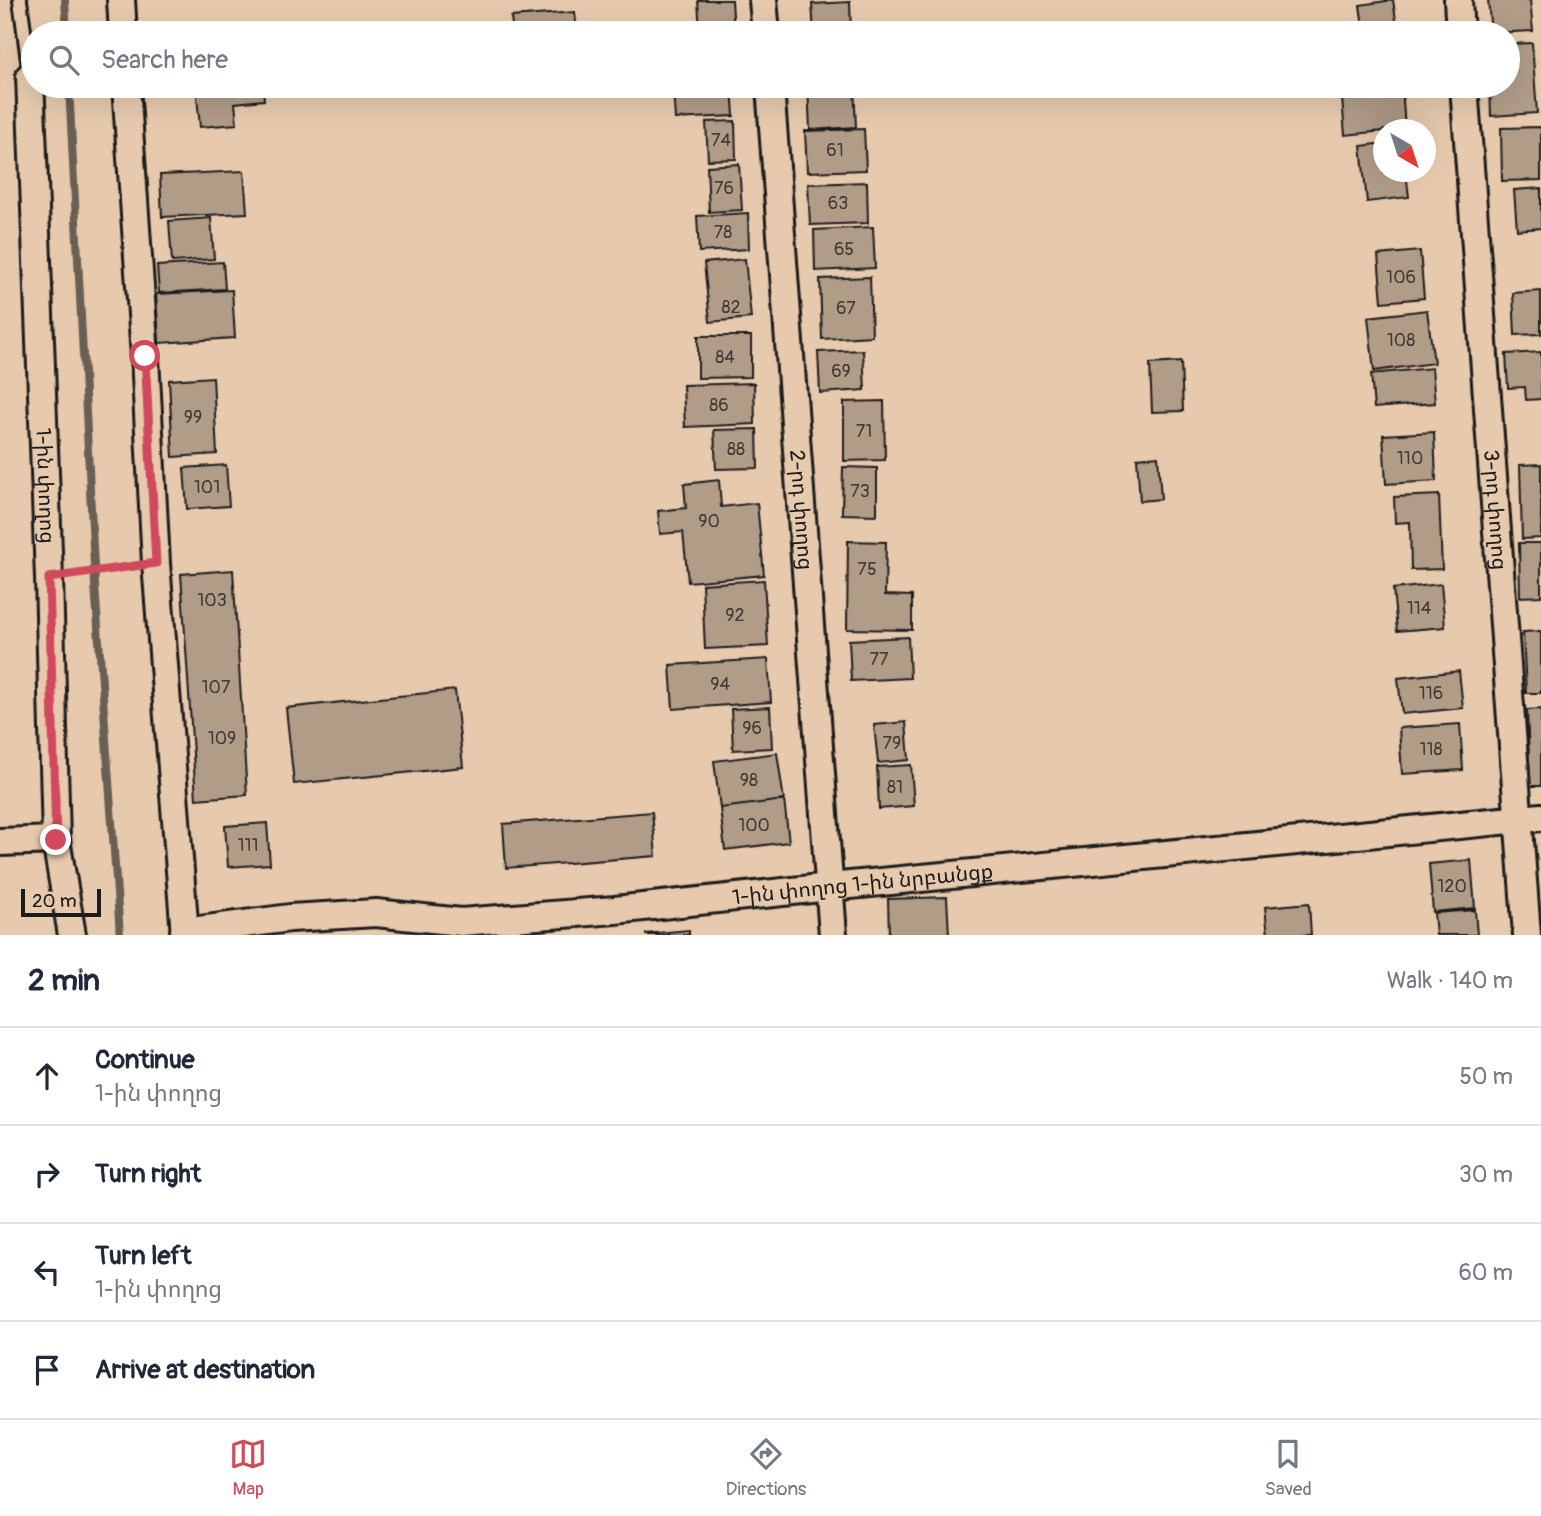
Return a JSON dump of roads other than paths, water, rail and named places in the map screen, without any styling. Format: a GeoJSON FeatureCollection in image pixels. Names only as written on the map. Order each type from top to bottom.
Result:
{"type":"FeatureCollection","features":[{"type":"Feature","properties":{"kind":"street"},"geometry":{"type":"LineString","coordinates":[[121,0],[122,21]]}},
{"type":"Feature","properties":{"kind":"street"},"geometry":{"type":"LineString","coordinates":[[763,0],[765,21]]}},
{"type":"Feature","properties":{"kind":"street"},"geometry":{"type":"LineString","coordinates":[[1458,0],[1459,21]]}},
{"type":"Feature","properties":{"kind":"street","name":"1-ին փողոց"},"geometry":{"type":"LineString","coordinates":[[33,98],[56,840],[72,935]]}},
{"type":"Feature","properties":{"kind":"street"},"geometry":{"type":"LineString","coordinates":[[126,98],[145,356],[156,563],[184,934]]}},
{"type":"Feature","properties":{"kind":"street","name":"2-րդ փողոց"},"geometry":{"type":"LineString","coordinates":[[771,98],[833,935]]}},
{"type":"Feature","properties":{"kind":"street","name":"3-րդ փողոց"},"geometry":{"type":"LineString","coordinates":[[1465,98],[1530,817],[1527,935]]}},
{"type":"Feature","properties":{"kind":"street","name":"1-ին փողոց 1-ին նրբանցք"},"geometry":{"type":"LineString","coordinates":[[184,934],[290,918],[376,913],[461,922],[615,910],[1530,817]]}},
{"type":"Feature","properties":{"kind":"street"},"geometry":{"type":"LineString","coordinates":[[0,842],[56,840]]}},
{"type":"Feature","properties":{"kind":"lane"},"geometry":{"type":"LineString","coordinates":[[20,0],[23,21]]}},
{"type":"Feature","properties":{"kind":"waterway"},"geometry":{"type":"LineString","coordinates":[[65,0],[66,21]]}},
{"type":"Feature","properties":{"kind":"waterway"},"geometry":{"type":"LineString","coordinates":[[70,98],[95,585],[120,935]]}}]}
